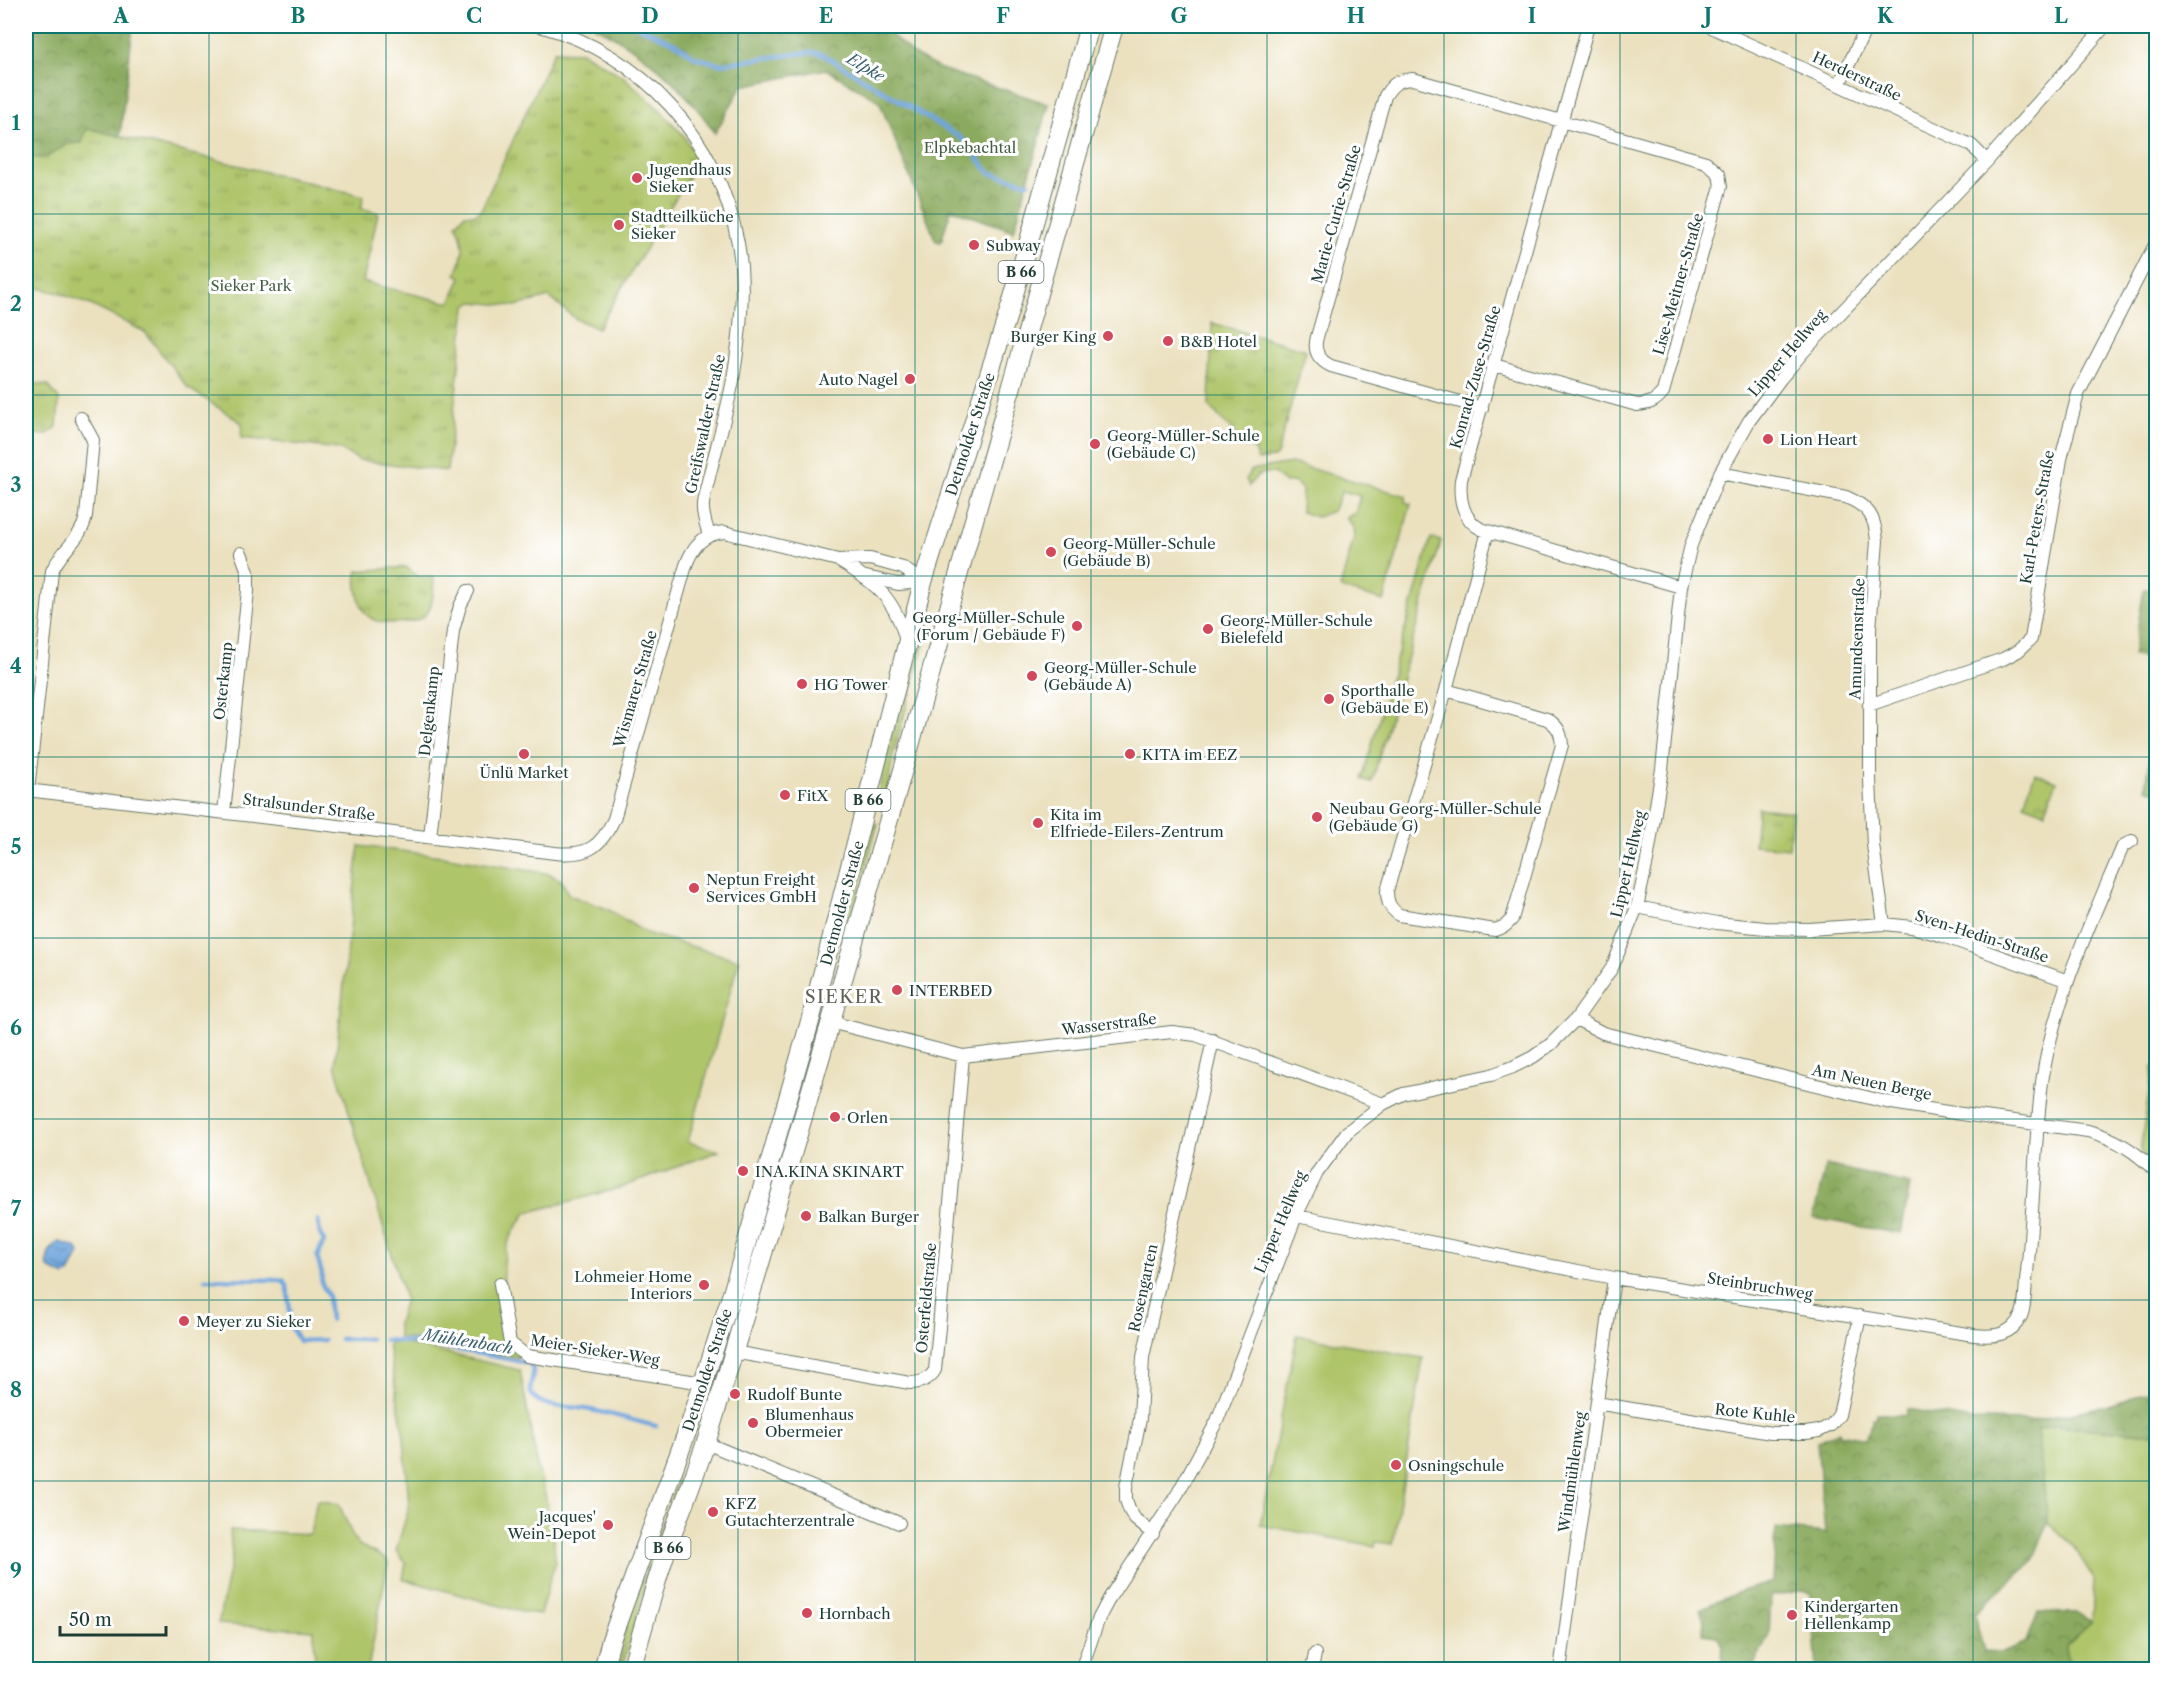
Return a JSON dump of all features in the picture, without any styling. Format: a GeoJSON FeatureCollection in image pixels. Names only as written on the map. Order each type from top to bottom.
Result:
{"type":"FeatureCollection","features":[{"type":"Feature","properties":{"kind":"main road","name":"Detmolder Straße"},"geometry":{"type":"LineString","coordinates":[[603,1670],[615,1629],[704,1383],[811,1018],[923,582],[1011,305],[1089,26]]}},
{"type":"Feature","properties":{"kind":"main road","name":"Detmolder Straße"},"geometry":{"type":"LineString","coordinates":[[631,1670],[667,1549],[706,1443],[830,1023],[955,591],[983,484],[1114,26]]}},
{"type":"Feature","properties":{"kind":"main road"},"geometry":{"type":"LineString","coordinates":[[1060,129],[1082,136]]}},
{"type":"Feature","properties":{"kind":"main road"},"geometry":{"type":"LineString","coordinates":[[923,582],[955,591]]}},
{"type":"Feature","properties":{"kind":"street","name":"Greifswalder Straße"},"geometry":{"type":"LineString","coordinates":[[540,26],[570,35],[603,51],[630,68],[649,85],[670,105],[699,144],[714,167],[727,204],[739,251],[741,303],[733,380],[703,505],[709,535]]}},
{"type":"Feature","properties":{"kind":"street","name":"Konrad-Zuse-Straße"},"geometry":{"type":"LineString","coordinates":[[1588,26],[1460,489],[1462,506],[1470,521],[1488,531],[1681,587]]}},
{"type":"Feature","properties":{"kind":"street","name":"Herderstraße"},"geometry":{"type":"LineString","coordinates":[[1709,26],[1971,145],[1987,161]]}},
{"type":"Feature","properties":{"kind":"street"},"geometry":{"type":"LineString","coordinates":[[1839,84],[1866,26]]}},
{"type":"Feature","properties":{"kind":"street","name":"Lipper Hellweg"},"geometry":{"type":"LineString","coordinates":[[1081,1670],[1095,1628],[1110,1597],[1178,1493],[1217,1421],[1296,1216],[1317,1173],[1347,1132],[1383,1104],[1403,1094],[1483,1077],[1513,1067],[1533,1057],[1551,1044],[1576,1019],[1611,968],[1637,908],[1659,794],[1681,587],[1691,545],[1720,473],[1749,421],[1780,378],[1987,161],[2105,26]]}},
{"type":"Feature","properties":{"kind":"street","name":"Marie-Curie-Straße"},"geometry":{"type":"LineString","coordinates":[[1482,408],[1325,363],[1317,355],[1315,344],[1329,293],[1385,96],[1393,84],[1401,80],[1413,79],[1562,123]]}},
{"type":"Feature","properties":{"kind":"street","name":"Lise-Meitner-Straße"},"geometry":{"type":"LineString","coordinates":[[1494,365],[1637,405],[1657,400],[1663,392],[1716,205],[1721,186],[1719,174],[1706,162],[1562,123]]}},
{"type":"Feature","properties":{"kind":"street","name":"Karl-Peters-Straße"},"geometry":{"type":"LineString","coordinates":[[1869,705],[2003,658],[2018,651],[2031,639],[2061,459],[2078,393],[2157,243]]}},
{"type":"Feature","properties":{"kind":"street"},"geometry":{"type":"LineString","coordinates":[[27,790],[52,571],[57,560],[84,527],[86,516],[93,440],[81,418]]}},
{"type":"Feature","properties":{"kind":"street","name":"Amundsenstraße"},"geometry":{"type":"LineString","coordinates":[[1720,473],[1846,497],[1859,503],[1869,512],[1876,527],[1877,541],[1870,629],[1869,705],[1873,844],[1884,924]]}},
{"type":"Feature","properties":{"kind":"street"},"geometry":{"type":"LineString","coordinates":[[1446,690],[1547,719],[1556,725],[1562,734],[1562,745],[1512,919],[1495,930],[1399,915],[1391,909],[1387,902],[1387,891],[1446,690],[1488,531]]}},
{"type":"Feature","properties":{"kind":"street"},"geometry":{"type":"LineString","coordinates":[[709,535],[724,532],[838,560],[870,559],[903,568],[923,582]]}},
{"type":"Feature","properties":{"kind":"street","name":"Wismarer Straße"},"geometry":{"type":"LineString","coordinates":[[588,851],[606,834],[614,819],[686,565],[694,547],[709,535]]}},
{"type":"Feature","properties":{"kind":"street","name":"Osterkamp"},"geometry":{"type":"LineString","coordinates":[[224,812],[248,591],[248,572],[241,553]]}},
{"type":"Feature","properties":{"kind":"street"},"geometry":{"type":"LineString","coordinates":[[838,560],[865,576],[882,593],[897,612],[908,645]]}},
{"type":"Feature","properties":{"kind":"street"},"geometry":{"type":"LineString","coordinates":[[865,576],[898,584],[923,582]]}},
{"type":"Feature","properties":{"kind":"street","name":"Delgenkamp"},"geometry":{"type":"LineString","coordinates":[[430,837],[453,630],[460,606],[468,591]]}},
{"type":"Feature","properties":{"kind":"street","name":"Stralsunder Straße"},"geometry":{"type":"LineString","coordinates":[[27,790],[566,854],[588,851]]}},
{"type":"Feature","properties":{"kind":"street","name":"Steinbruchweg"},"geometry":{"type":"LineString","coordinates":[[1296,1216],[1614,1278],[1974,1335],[1994,1337],[2011,1330],[2022,1315],[2038,1123],[2047,1053],[2068,981],[2123,846],[2132,841]]}},
{"type":"Feature","properties":{"kind":"street","name":"Sven-Hedin-Straße"},"geometry":{"type":"LineString","coordinates":[[1637,908],[1717,923],[1765,928],[1809,929],[1884,924],[1912,927],[2068,981]]}},
{"type":"Feature","properties":{"kind":"street","name":"Am Neuen Berge"},"geometry":{"type":"LineString","coordinates":[[1576,1019],[1603,1033],[1856,1095],[1916,1108],[2038,1123],[2105,1135],[2133,1152],[2157,1172]]}},
{"type":"Feature","properties":{"kind":"street","name":"Wasserstraße"},"geometry":{"type":"LineString","coordinates":[[830,1023],[963,1056],[1172,1032],[1196,1035],[1383,1104]]}},
{"type":"Feature","properties":{"kind":"street","name":"Rosengarten"},"geometry":{"type":"LineString","coordinates":[[1153,1534],[1135,1519],[1130,1511],[1126,1500],[1126,1487],[1140,1419],[1143,1357],[1213,1040]]}},
{"type":"Feature","properties":{"kind":"street","name":"Osterfeldstraße"},"geometry":{"type":"LineString","coordinates":[[733,1352],[910,1383],[918,1383],[932,1376],[935,1370],[963,1056]]}},
{"type":"Feature","properties":{"kind":"street","name":"Windmühlenweg"},"geometry":{"type":"LineString","coordinates":[[1560,1670],[1614,1278]]}},
{"type":"Feature","properties":{"kind":"street","name":"Meier-Sieker-Weg"},"geometry":{"type":"LineString","coordinates":[[500,1284],[510,1343],[526,1356],[704,1383]]}},
{"type":"Feature","properties":{"kind":"street","name":"Rote Kuhle"},"geometry":{"type":"LineString","coordinates":[[1597,1403],[1748,1430],[1788,1434],[1819,1431],[1831,1425],[1839,1414],[1860,1316]]}},
{"type":"Feature","properties":{"kind":"street","name":"Detmolder Straße"},"geometry":{"type":"LineString","coordinates":[[706,1443],[898,1523]]}},
{"type":"Feature","properties":{"kind":"street"},"geometry":{"type":"LineString","coordinates":[[1312,1670],[1315,1654]]}},
{"type":"Feature","properties":{"kind":"green space"},"geometry":{"type":"Polygon","coordinates":[[[26,26],[133,26],[120,136],[90,129],[85,132],[82,143],[67,144],[47,157],[36,158],[26,155],[26,26]]]}},
{"type":"Feature","properties":{"kind":"green space","name":"Elpkebachtal"},"geometry":{"type":"Polygon","coordinates":[[[594,26],[881,26],[913,54],[938,68],[1049,104],[1014,231],[951,209],[941,242],[936,241],[879,101],[826,69],[742,86],[715,133],[690,100],[661,71],[629,46],[594,26]]]}},
{"type":"Feature","properties":{"kind":"green space","name":"Sieker Park"},"geometry":{"type":"Polygon","coordinates":[[[554,51],[582,52],[624,77],[684,136],[698,161],[598,328],[576,319],[549,297],[516,306],[473,302],[466,307],[447,471],[359,460],[339,449],[241,438],[242,423],[188,388],[145,332],[91,305],[59,293],[26,285],[26,155],[36,158],[47,157],[67,144],[82,143],[85,131],[90,129],[364,196],[361,208],[378,213],[363,282],[450,303],[461,277],[456,274],[463,249],[456,224],[465,214],[476,214],[481,210],[554,51]]]}},
{"type":"Feature","properties":{"kind":"green space"},"geometry":{"type":"Polygon","coordinates":[[[1212,323],[1306,350],[1277,455],[1274,458],[1258,460],[1253,448],[1245,445],[1209,406],[1212,323]]]}},
{"type":"Feature","properties":{"kind":"green space"},"geometry":{"type":"Polygon","coordinates":[[[26,383],[48,385],[59,399],[57,427],[46,435],[26,433],[26,383]]]}},
{"type":"Feature","properties":{"kind":"green space"},"geometry":{"type":"Polygon","coordinates":[[[1295,464],[1406,496],[1405,502],[1411,504],[1384,601],[1340,588],[1355,533],[1346,518],[1355,513],[1360,496],[1342,491],[1333,511],[1317,517],[1301,512],[1302,489],[1294,482],[1285,483],[1274,473],[1266,473],[1257,477],[1249,486],[1246,479],[1252,470],[1295,464]]]}},
{"type":"Feature","properties":{"kind":"green space"},"geometry":{"type":"Polygon","coordinates":[[[1431,538],[1441,541],[1372,782],[1362,779],[1431,538]]]}},
{"type":"Feature","properties":{"kind":"green space"},"geometry":{"type":"Polygon","coordinates":[[[406,567],[419,577],[434,578],[432,602],[426,614],[421,618],[397,623],[388,623],[368,616],[358,595],[358,571],[406,567]]]}},
{"type":"Feature","properties":{"kind":"green space"},"geometry":{"type":"Polygon","coordinates":[[[2144,589],[2156,591],[2156,661],[2133,656],[2144,589]]]}},
{"type":"Feature","properties":{"kind":"green space"},"geometry":{"type":"Polygon","coordinates":[[[923,616],[931,618],[893,755],[885,805],[874,808],[923,616]]]}},
{"type":"Feature","properties":{"kind":"green space"},"geometry":{"type":"Polygon","coordinates":[[[2156,715],[2156,791],[2146,788],[2156,715]]]}},
{"type":"Feature","properties":{"kind":"green space"},"geometry":{"type":"Polygon","coordinates":[[[2035,773],[2057,781],[2045,812],[2024,804],[2035,773]]]}},
{"type":"Feature","properties":{"kind":"green space"},"geometry":{"type":"Polygon","coordinates":[[[1758,808],[1792,812],[1789,848],[1754,845],[1758,808]]]}},
{"type":"Feature","properties":{"kind":"green space"},"geometry":{"type":"Polygon","coordinates":[[[878,823],[850,923],[846,921],[869,829],[878,823]]]}},
{"type":"Feature","properties":{"kind":"green space"},"geometry":{"type":"Polygon","coordinates":[[[359,846],[442,856],[550,874],[561,880],[569,895],[607,909],[646,933],[739,960],[688,1142],[719,1151],[620,1188],[526,1213],[509,1241],[504,1270],[506,1299],[518,1357],[398,1337],[398,1323],[405,1299],[335,1065],[359,846]]]}},
{"type":"Feature","properties":{"kind":"green space"},"geometry":{"type":"Polygon","coordinates":[[[2153,1067],[2156,1067],[2156,1166],[2140,1151],[2153,1067]]]}},
{"type":"Feature","properties":{"kind":"green space"},"geometry":{"type":"Polygon","coordinates":[[[1826,1165],[1910,1184],[1901,1234],[1813,1218],[1826,1165]]]}},
{"type":"Feature","properties":{"kind":"green space"},"geometry":{"type":"Polygon","coordinates":[[[1297,1335],[1423,1358],[1393,1544],[1376,1542],[1375,1546],[1260,1525],[1297,1335]]]}},
{"type":"Feature","properties":{"kind":"green space"},"geometry":{"type":"Polygon","coordinates":[[[398,1342],[520,1370],[538,1469],[554,1538],[555,1563],[540,1614],[522,1612],[403,1579],[406,1563],[396,1551],[409,1507],[404,1437],[388,1344],[398,1342]]]}},
{"type":"Feature","properties":{"kind":"green space"},"geometry":{"type":"Polygon","coordinates":[[[2156,1385],[2156,1434],[2053,1426],[2037,1429],[2048,1523],[2033,1561],[1974,1614],[1984,1651],[2003,1652],[2027,1642],[2038,1612],[2077,1613],[2092,1622],[2066,1646],[2067,1659],[2078,1669],[1817,1669],[1811,1593],[1804,1590],[1771,1596],[1769,1634],[1752,1669],[1721,1669],[1723,1645],[1717,1636],[1703,1634],[1704,1621],[1700,1609],[1744,1590],[1773,1582],[1776,1528],[1825,1533],[1817,1442],[1839,1431],[1839,1434],[1866,1439],[1867,1432],[1870,1425],[1873,1425],[1873,1418],[1876,1419],[1877,1413],[1905,1416],[1907,1409],[1973,1420],[2031,1421],[2105,1406],[2149,1392],[2156,1385]]]}},
{"type":"Feature","properties":{"kind":"green space"},"geometry":{"type":"Polygon","coordinates":[[[2053,1426],[2156,1434],[2156,1669],[2078,1669],[2067,1658],[2066,1646],[2092,1622],[2094,1579],[2074,1547],[2048,1523],[2036,1429],[2053,1426]]]}},
{"type":"Feature","properties":{"kind":"green space"},"geometry":{"type":"Polygon","coordinates":[[[679,1479],[682,1480],[647,1580],[622,1669],[618,1670],[627,1621],[679,1479]]]}},
{"type":"Feature","properties":{"kind":"green space"},"geometry":{"type":"Polygon","coordinates":[[[317,1500],[339,1504],[354,1539],[359,1545],[386,1559],[388,1563],[368,1669],[315,1669],[314,1630],[218,1624],[232,1556],[230,1530],[310,1534],[317,1500]]]}},
{"type":"Feature","properties":{"kind":"water"},"geometry":{"type":"Polygon","coordinates":[[[60,1242],[76,1247],[79,1253],[69,1274],[65,1276],[48,1268],[49,1252],[60,1242]]]}},
{"type":"Feature","properties":{"kind":"waterway","name":"Elpke"},"geometry":{"type":"LineString","coordinates":[[637,26],[675,43],[695,57],[719,64],[811,52],[822,54],[961,138],[990,173],[1029,183]]}},
{"type":"Feature","properties":{"kind":"waterway","name":"Mühlenbach"},"geometry":{"type":"LineString","coordinates":[[318,1220],[320,1234],[324,1241],[317,1257],[322,1274],[321,1282],[328,1296],[330,1320]]}},
{"type":"Feature","properties":{"kind":"waterway","name":"Mühlenbach"},"geometry":{"type":"LineString","coordinates":[[205,1279],[283,1280],[287,1286],[292,1329],[299,1341],[324,1340]]}},
{"type":"Feature","properties":{"kind":"waterway","name":"Mühlenbach"},"geometry":{"type":"LineString","coordinates":[[340,1339],[370,1339]]}},
{"type":"Feature","properties":{"kind":"waterway","name":"Mühlenbach"},"geometry":{"type":"LineString","coordinates":[[385,1340],[421,1343],[528,1363],[533,1371],[531,1392],[542,1403],[598,1411],[656,1426]]}},
{"type":"Feature","properties":{"kind":"place","name":"Jugendhaus Sieker"},"geometry":{"type":"Point","coordinates":[637,178]}},
{"type":"Feature","properties":{"kind":"place","name":"Stadtteilküche Sieker"},"geometry":{"type":"Point","coordinates":[619,225]}},
{"type":"Feature","properties":{"kind":"place","name":"Subway"},"geometry":{"type":"Point","coordinates":[974,245]}},
{"type":"Feature","properties":{"kind":"place","name":"Burger King"},"geometry":{"type":"Point","coordinates":[1108,336]}},
{"type":"Feature","properties":{"kind":"place","name":"B&B Hotel"},"geometry":{"type":"Point","coordinates":[1168,341]}},
{"type":"Feature","properties":{"kind":"place","name":"Auto Nagel"},"geometry":{"type":"Point","coordinates":[910,379]}},
{"type":"Feature","properties":{"kind":"place","name":"Lion Heart"},"geometry":{"type":"Point","coordinates":[1768,439]}},
{"type":"Feature","properties":{"kind":"place","name":"Georg-Müller-Schule (Gebäude C)"},"geometry":{"type":"Point","coordinates":[1095,444]}},
{"type":"Feature","properties":{"kind":"place","name":"Georg-Müller-Schule (Gebäude B)"},"geometry":{"type":"Point","coordinates":[1051,552]}},
{"type":"Feature","properties":{"kind":"place","name":"Georg-Müller-Schule (Forum / Gebäude F)"},"geometry":{"type":"Point","coordinates":[1077,626]}},
{"type":"Feature","properties":{"kind":"place","name":"Georg-Müller-Schule Bielefeld"},"geometry":{"type":"Point","coordinates":[1208,629]}},
{"type":"Feature","properties":{"kind":"place","name":"Georg-Müller-Schule (Gebäude A)"},"geometry":{"type":"Point","coordinates":[1032,676]}},
{"type":"Feature","properties":{"kind":"place","name":"HG Tower"},"geometry":{"type":"Point","coordinates":[802,684]}},
{"type":"Feature","properties":{"kind":"place","name":"Sporthalle (Gebäude E)"},"geometry":{"type":"Point","coordinates":[1329,699]}},
{"type":"Feature","properties":{"kind":"place","name":"Ünlü Market"},"geometry":{"type":"Point","coordinates":[524,754]}},
{"type":"Feature","properties":{"kind":"place","name":"KITA im EEZ"},"geometry":{"type":"Point","coordinates":[1130,754]}},
{"type":"Feature","properties":{"kind":"place","name":"FitX"},"geometry":{"type":"Point","coordinates":[785,795]}},
{"type":"Feature","properties":{"kind":"place","name":"Neubau Georg-Müller-Schule (Gebäude G)"},"geometry":{"type":"Point","coordinates":[1317,817]}},
{"type":"Feature","properties":{"kind":"place","name":"Kita im Elfriede-Eilers-Zentrum"},"geometry":{"type":"Point","coordinates":[1038,823]}},
{"type":"Feature","properties":{"kind":"place","name":"Neptun Freight Services GmbH"},"geometry":{"type":"Point","coordinates":[694,888]}},
{"type":"Feature","properties":{"kind":"place","name":"INTERBED"},"geometry":{"type":"Point","coordinates":[897,990]}},
{"type":"Feature","properties":{"kind":"place","name":"Orlen"},"geometry":{"type":"Point","coordinates":[835,1117]}},
{"type":"Feature","properties":{"kind":"place","name":"INA.KINA SKINART"},"geometry":{"type":"Point","coordinates":[743,1171]}},
{"type":"Feature","properties":{"kind":"place","name":"Balkan Burger"},"geometry":{"type":"Point","coordinates":[806,1216]}},
{"type":"Feature","properties":{"kind":"place","name":"Lohmeier Home Interiors"},"geometry":{"type":"Point","coordinates":[704,1285]}},
{"type":"Feature","properties":{"kind":"place","name":"Meyer zu Sieker"},"geometry":{"type":"Point","coordinates":[184,1321]}},
{"type":"Feature","properties":{"kind":"place","name":"Rudolf Bunte"},"geometry":{"type":"Point","coordinates":[735,1394]}},
{"type":"Feature","properties":{"kind":"place","name":"Blumenhaus Obermeier"},"geometry":{"type":"Point","coordinates":[753,1423]}},
{"type":"Feature","properties":{"kind":"place","name":"Osningschule"},"geometry":{"type":"Point","coordinates":[1396,1465]}},
{"type":"Feature","properties":{"kind":"place","name":"KFZ Gutachterzentrale"},"geometry":{"type":"Point","coordinates":[713,1512]}},
{"type":"Feature","properties":{"kind":"place","name":"Jacques' Wein-Depot"},"geometry":{"type":"Point","coordinates":[608,1525]}},
{"type":"Feature","properties":{"kind":"place","name":"Hornbach"},"geometry":{"type":"Point","coordinates":[807,1613]}},
{"type":"Feature","properties":{"kind":"place","name":"Kindergarten Hellenkamp"},"geometry":{"type":"Point","coordinates":[1792,1615]}},
{"type":"Feature","properties":{"kind":"district","name":"SIEKER"},"geometry":{"type":"Point","coordinates":[844,997]}}]}
